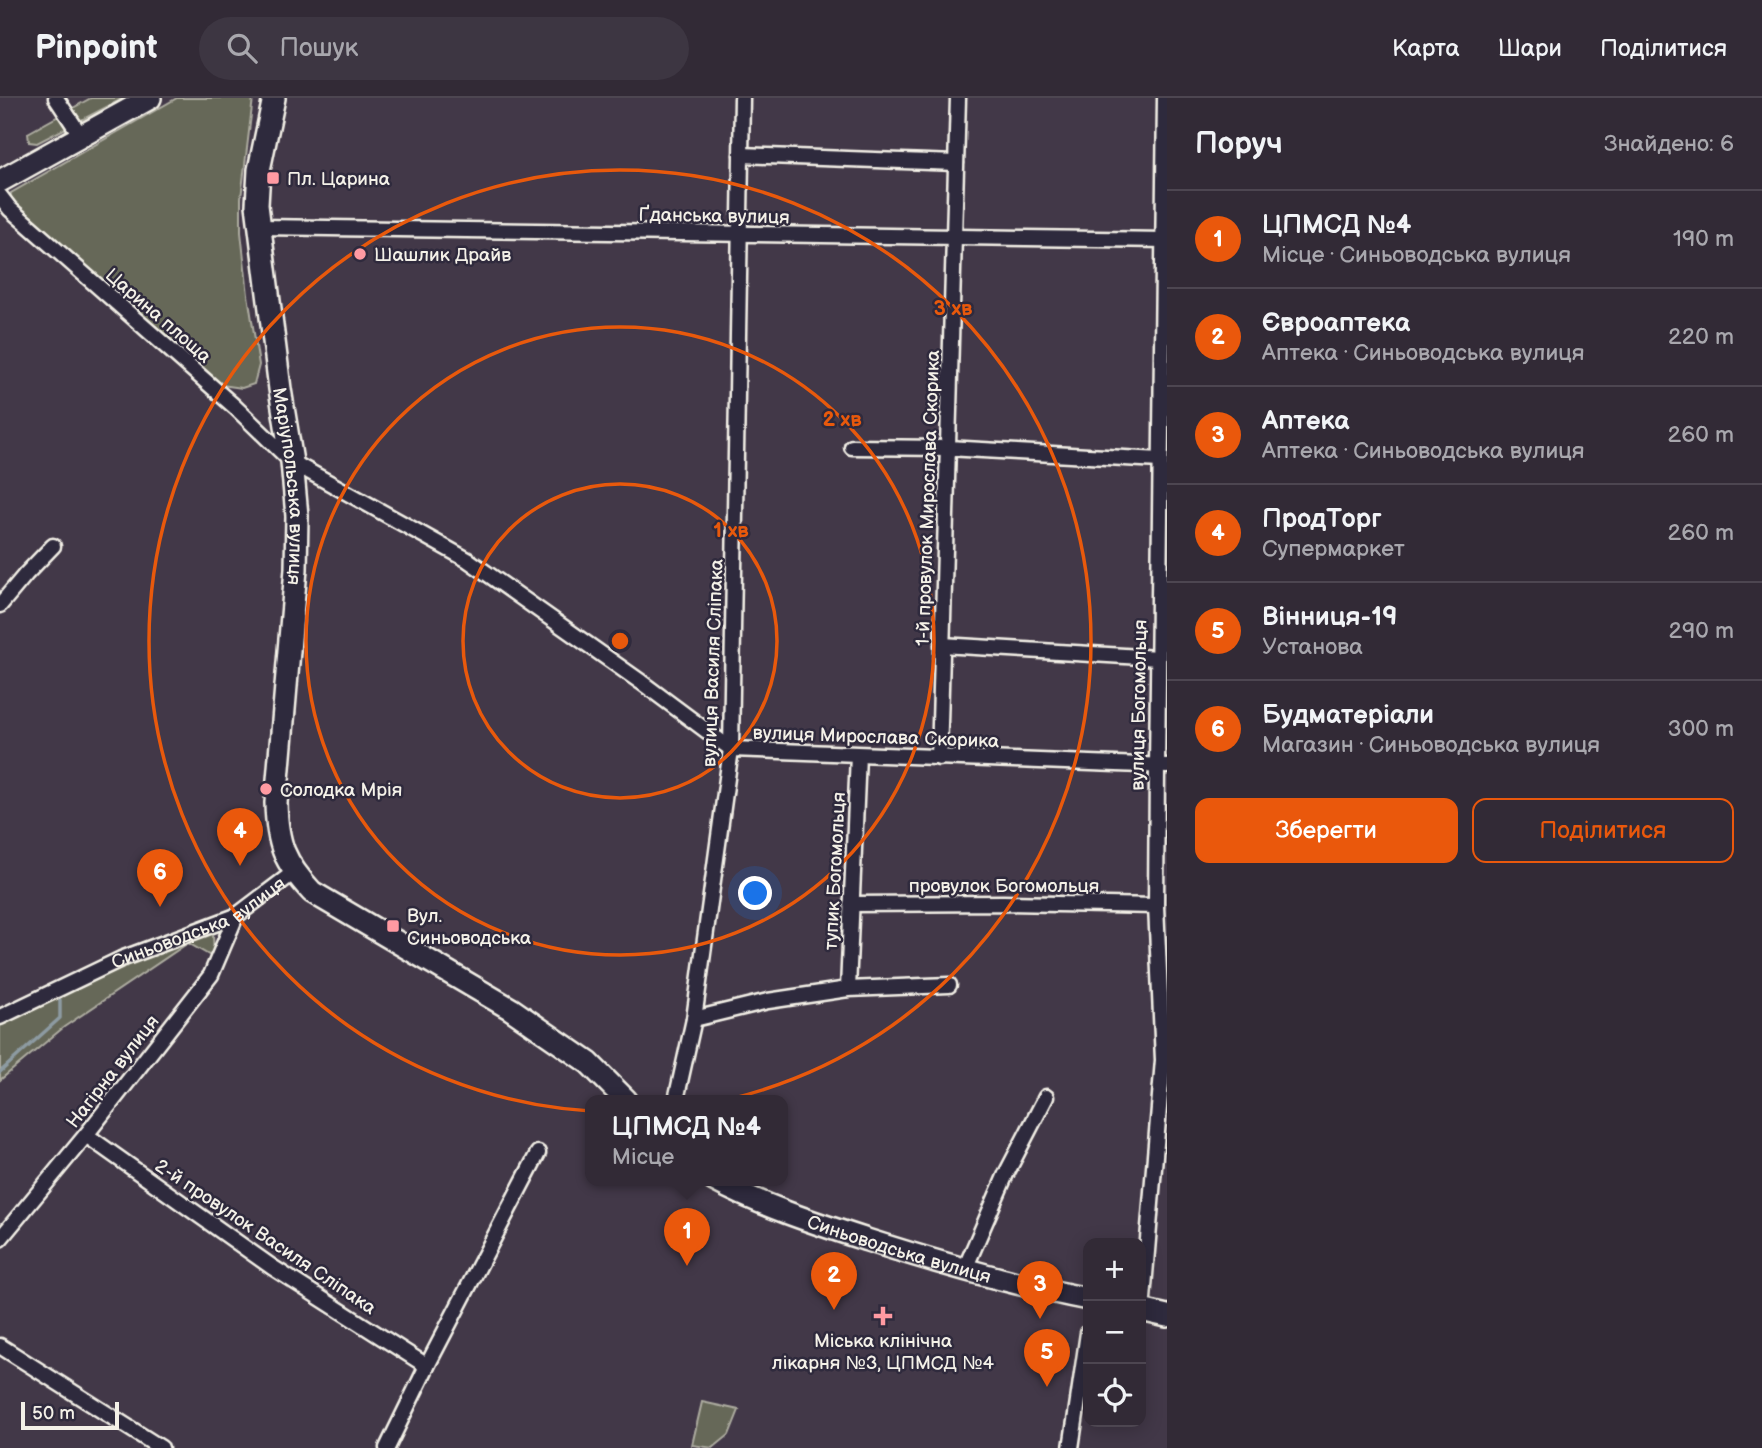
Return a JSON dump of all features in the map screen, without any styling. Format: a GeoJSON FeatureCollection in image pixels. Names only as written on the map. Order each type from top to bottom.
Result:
{"type":"FeatureCollection","features":[{"type":"Feature","properties":{"kind":"street"},"geometry":{"type":"LineString","coordinates":[[56,98],[82,136]]}},
{"type":"Feature","properties":{"kind":"street"},"geometry":{"type":"LineString","coordinates":[[0,181],[150,98]]}},
{"type":"Feature","properties":{"kind":"street","name":"Маріупольська вулиця"},"geometry":{"type":"LineString","coordinates":[[274,98],[259,170],[257,205],[297,516],[296,569],[276,803],[276,825],[281,846],[293,873]]}},
{"type":"Feature","properties":{"kind":"street","name":"вулиця Василя Сліпака"},"geometry":{"type":"LineString","coordinates":[[677,1095],[694,1020],[731,749],[742,98]]}},
{"type":"Feature","properties":{"kind":"street","name":"1-й провулок Мирослава Скорика"},"geometry":{"type":"LineString","coordinates":[[939,758],[958,98]]}},
{"type":"Feature","properties":{"kind":"street","name":"вулиця Богомольця"},"geometry":{"type":"LineString","coordinates":[[1143,1301],[1163,1060],[1156,906],[1162,766],[1158,658],[1165,98]]}},
{"type":"Feature","properties":{"kind":"street"},"geometry":{"type":"LineString","coordinates":[[741,155],[956,163]]}},
{"type":"Feature","properties":{"kind":"street","name":"Царина площа"},"geometry":{"type":"LineString","coordinates":[[0,196],[10,209],[235,408],[292,462]]}},
{"type":"Feature","properties":{"kind":"street","name":"Ґданська вулиця"},"geometry":{"type":"LineString","coordinates":[[260,228],[1164,240]]}},
{"type":"Feature","properties":{"kind":"street"},"geometry":{"type":"LineString","coordinates":[[852,447],[948,448],[1160,460]]}},
{"type":"Feature","properties":{"kind":"street","name":"вулиця Мирослава Скорика"},"geometry":{"type":"LineString","coordinates":[[292,462],[468,560],[731,749],[1162,766]]}},
{"type":"Feature","properties":{"kind":"street"},"geometry":{"type":"LineString","coordinates":[[0,605],[52,546]]}},
{"type":"Feature","properties":{"kind":"street"},"geometry":{"type":"LineString","coordinates":[[942,645],[1158,658]]}},
{"type":"Feature","properties":{"kind":"street","name":"тупик Богомольця"},"geometry":{"type":"LineString","coordinates":[[848,989],[858,755]]}},
{"type":"Feature","properties":{"kind":"street","name":"Синьоводська вулиця"},"geometry":{"type":"LineString","coordinates":[[0,1017],[121,959],[236,916],[293,873],[312,892],[511,1009],[589,1063],[621,1095]]}},
{"type":"Feature","properties":{"kind":"street","name":"провулок Богомольця"},"geometry":{"type":"LineString","coordinates":[[851,904],[1156,906]]}},
{"type":"Feature","properties":{"kind":"street","name":"Нагірна вулиця"},"geometry":{"type":"LineString","coordinates":[[0,1239],[86,1135],[211,975],[236,916]]}},
{"type":"Feature","properties":{"kind":"street"},"geometry":{"type":"LineString","coordinates":[[694,1020],[768,1001],[848,989],[949,985]]}},
{"type":"Feature","properties":{"kind":"street"},"geometry":{"type":"LineString","coordinates":[[964,1271],[1006,1174],[1046,1097]]}},
{"type":"Feature","properties":{"kind":"street","name":"2-й провулок Василя Сліпака"},"geometry":{"type":"LineString","coordinates":[[86,1135],[272,1267],[427,1366]]}},
{"type":"Feature","properties":{"kind":"street"},"geometry":{"type":"LineString","coordinates":[[387,1448],[538,1153]]}},
{"type":"Feature","properties":{"kind":"street","name":"Синьоводська вулиця"},"geometry":{"type":"LineString","coordinates":[[725,1186],[816,1223],[964,1271],[1083,1299]]}},
{"type":"Feature","properties":{"kind":"street"},"geometry":{"type":"LineString","coordinates":[[1146,1312],[1167,1316]]}},
{"type":"Feature","properties":{"kind":"street"},"geometry":{"type":"LineString","coordinates":[[0,1346],[161,1448]]}},
{"type":"Feature","properties":{"kind":"street"},"geometry":{"type":"LineString","coordinates":[[1071,1448],[1083,1364]]}},
{"type":"Feature","properties":{"kind":"green space"},"geometry":{"type":"Polygon","coordinates":[[[91,98],[124,98],[37,143],[29,142],[28,133],[91,98]]]}},
{"type":"Feature","properties":{"kind":"green space"},"geometry":{"type":"Polygon","coordinates":[[[177,98],[253,98],[241,198],[241,232],[259,365],[254,384],[242,388],[215,384],[14,207],[10,200],[11,193],[177,98]]]}},
{"type":"Feature","properties":{"kind":"green space"},"geometry":{"type":"Polygon","coordinates":[[[202,930],[213,933],[214,958],[188,943],[64,1027],[0,1080],[0,1017],[202,930]]]}},
{"type":"Feature","properties":{"kind":"green space"},"geometry":{"type":"Polygon","coordinates":[[[702,1402],[739,1410],[729,1435],[713,1448],[692,1445],[702,1402]]]}},
{"type":"Feature","properties":{"kind":"waterway"},"geometry":{"type":"LineString","coordinates":[[0,1072],[60,1018],[60,1000]]}},
{"type":"Feature","properties":{"kind":"place","name":"Пл. Царина"},"geometry":{"type":"Point","coordinates":[273,178]}},
{"type":"Feature","properties":{"kind":"place","name":"Шашлик Драйв"},"geometry":{"type":"Point","coordinates":[360,254]}},
{"type":"Feature","properties":{"kind":"place","name":"Солодка Мрія"},"geometry":{"type":"Point","coordinates":[266,789]}},
{"type":"Feature","properties":{"kind":"place","name":"ПродТорг"},"geometry":{"type":"Point","coordinates":[240,866]}},
{"type":"Feature","properties":{"kind":"place","name":"Будматеріали"},"geometry":{"type":"Point","coordinates":[160,907]}},
{"type":"Feature","properties":{"kind":"place","name":"Вул. Синьоводська"},"geometry":{"type":"Point","coordinates":[393,926]}},
{"type":"Feature","properties":{"kind":"place","name":"ЦПМСД №4"},"geometry":{"type":"Point","coordinates":[687,1266]}},
{"type":"Feature","properties":{"kind":"place","name":"Євроаптека"},"geometry":{"type":"Point","coordinates":[834,1310]}},
{"type":"Feature","properties":{"kind":"place","name":"Міська клінічна лікарня №3, ЦПМСД №4"},"geometry":{"type":"Point","coordinates":[883,1316]}},
{"type":"Feature","properties":{"kind":"place","name":"Аптека"},"geometry":{"type":"Point","coordinates":[1040,1319]}},
{"type":"Feature","properties":{"kind":"place","name":"Вінниця-19"},"geometry":{"type":"Point","coordinates":[1047,1387]}}]}
